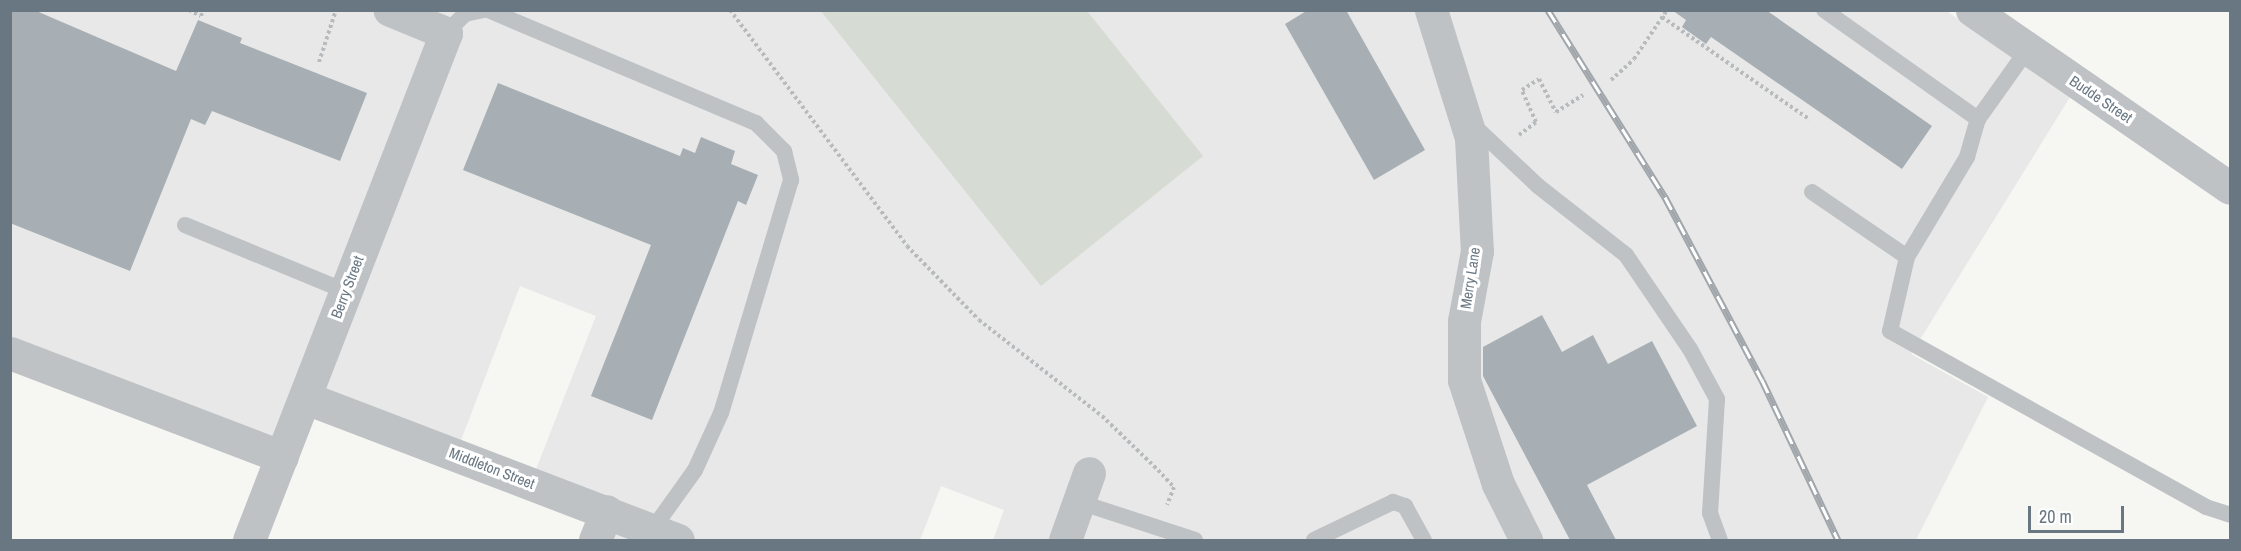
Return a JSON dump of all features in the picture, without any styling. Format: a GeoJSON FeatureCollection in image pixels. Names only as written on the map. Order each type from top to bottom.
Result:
{"type":"FeatureCollection","features":[{"type":"Feature","properties":{"kind":"street"},"geometry":{"type":"LineString","coordinates":[[390,10],[446,33]]}},
{"type":"Feature","properties":{"kind":"street","name":"Merry Lane"},"geometry":{"type":"LineString","coordinates":[[1431,10],[1471,138],[1477,251],[1464,321],[1464,380],[1498,484],[1526,540]]}},
{"type":"Feature","properties":{"kind":"street","name":"Budde Street"},"geometry":{"type":"LineString","coordinates":[[1972,10],[2230,188]]}},
{"type":"Feature","properties":{"kind":"street","name":"Berry Street"},"geometry":{"type":"LineString","coordinates":[[249,540],[446,33]]}},
{"type":"Feature","properties":{"kind":"street"},"geometry":{"type":"LineString","coordinates":[[10,353],[282,457]]}},
{"type":"Feature","properties":{"kind":"street","name":"Middleton Street"},"geometry":{"type":"LineString","coordinates":[[306,398],[601,526],[665,535]]}},
{"type":"Feature","properties":{"kind":"street"},"geometry":{"type":"LineString","coordinates":[[1065,540],[1084,487]]}},
{"type":"Feature","properties":{"kind":"lane"},"geometry":{"type":"LineString","coordinates":[[446,33],[465,14],[486,10],[756,123],[784,151],[792,180],[721,413],[665,535]]}},
{"type":"Feature","properties":{"kind":"lane"},"geometry":{"type":"LineString","coordinates":[[1824,10],[1978,119]]}},
{"type":"Feature","properties":{"kind":"lane"},"geometry":{"type":"LineString","coordinates":[[2028,48],[1978,119],[1967,157],[1907,257],[1890,331],[2206,507],[2230,515]]}},
{"type":"Feature","properties":{"kind":"lane"},"geometry":{"type":"LineString","coordinates":[[1465,119],[1626,255],[1690,349],[1717,399],[1710,513],[1720,540]]}},
{"type":"Feature","properties":{"kind":"lane"},"geometry":{"type":"LineString","coordinates":[[1812,192],[1907,257]]}},
{"type":"Feature","properties":{"kind":"lane"},"geometry":{"type":"LineString","coordinates":[[186,225],[345,291]]}},
{"type":"Feature","properties":{"kind":"lane"},"geometry":{"type":"LineString","coordinates":[[1084,487],[1195,540]]}},
{"type":"Feature","properties":{"kind":"lane"},"geometry":{"type":"LineString","coordinates":[[1314,540],[1393,502],[1405,506],[1424,540]]}},
{"type":"Feature","properties":{"kind":"path"},"geometry":{"type":"LineString","coordinates":[[189,10],[201,16],[203,10]]}},
{"type":"Feature","properties":{"kind":"path"},"geometry":{"type":"LineString","coordinates":[[319,62],[336,10]]}},
{"type":"Feature","properties":{"kind":"path"},"geometry":{"type":"LineString","coordinates":[[730,10],[907,246],[979,320],[1102,416],[1174,487],[1163,516]]}},
{"type":"Feature","properties":{"kind":"path"},"geometry":{"type":"LineString","coordinates":[[1611,80],[1634,59],[1667,10]]}},
{"type":"Feature","properties":{"kind":"path"},"geometry":{"type":"LineString","coordinates":[[1662,17],[1810,120]]}},
{"type":"Feature","properties":{"kind":"path"},"geometry":{"type":"LineString","coordinates":[[1533,124],[1522,90],[1539,79],[1556,112],[1583,96]]}},
{"type":"Feature","properties":{"kind":"shaded area"},"geometry":{"type":"Polygon","coordinates":[[[1945,10],[2070,97],[1911,354],[1988,397],[1916,540],[993,540],[1004,510],[941,486],[920,540],[603,540],[615,507],[533,477],[596,316],[520,286],[458,448],[301,387],[278,446],[11,344],[10,11],[1945,10]]]}},
{"type":"Feature","properties":{"kind":"shaded area"},"geometry":{"type":"Polygon","coordinates":[[[821,11],[1087,11],[1203,156],[1041,286],[821,11]]]}},
{"type":"Feature","properties":{"kind":"building"},"geometry":{"type":"Polygon","coordinates":[[[10,10],[34,10],[176,71],[198,20],[242,38],[240,43],[367,93],[340,161],[212,111],[205,125],[191,119],[130,271],[10,223],[10,10]]]}},
{"type":"Feature","properties":{"kind":"building"},"geometry":{"type":"Polygon","coordinates":[[[1308,10],[1346,10],[1425,150],[1374,180],[1285,24],[1308,10]]]}},
{"type":"Feature","properties":{"kind":"building"},"geometry":{"type":"Polygon","coordinates":[[[1672,10],[1766,10],[1932,126],[1902,169],[1711,37],[1706,44],[1682,27],[1686,20],[1672,10]]]}},
{"type":"Feature","properties":{"kind":"building"},"geometry":{"type":"Polygon","coordinates":[[[498,83],[680,156],[683,148],[695,153],[701,137],[735,151],[731,164],[758,175],[746,205],[738,201],[652,420],[591,396],[651,245],[463,170],[498,83]]]}},
{"type":"Feature","properties":{"kind":"building"},"geometry":{"type":"Polygon","coordinates":[[[1542,315],[1562,352],[1593,335],[1608,364],[1652,341],[1697,426],[1587,485],[1616,540],[1570,540],[1483,376],[1483,347],[1542,315]]]}},
{"type":"Feature","properties":{"kind":"railway"},"geometry":{"type":"LineString","coordinates":[[1548,10],[1665,197],[1762,380],[1838,540]]}}]}
